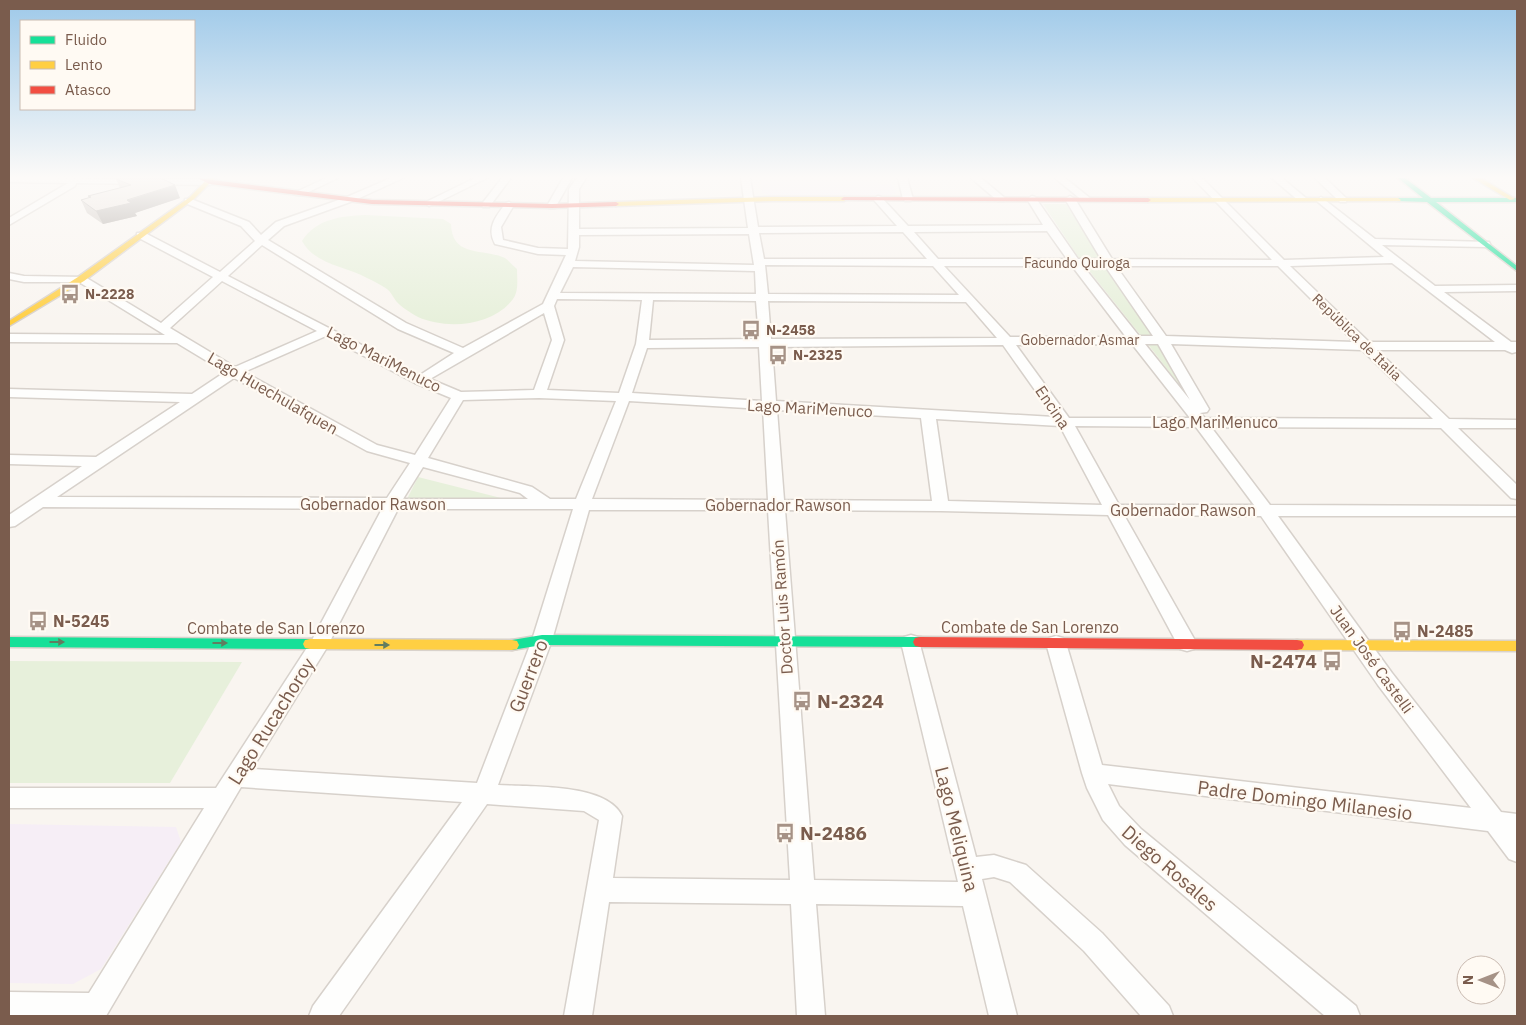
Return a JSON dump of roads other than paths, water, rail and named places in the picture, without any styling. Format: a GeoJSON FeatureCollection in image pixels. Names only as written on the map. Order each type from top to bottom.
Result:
{"type":"FeatureCollection","features":[{"type":"Feature","properties":{"kind":"main road"},"geometry":{"type":"LineString","coordinates":[[9,324],[81,279],[154,226]]}},
{"type":"Feature","properties":{"kind":"main road"},"geometry":{"type":"LineString","coordinates":[[1461,226],[1517,269]]}},
{"type":"Feature","properties":{"kind":"main road"},"geometry":{"type":"LineString","coordinates":[[1479,226],[1517,255]]}},
{"type":"Feature","properties":{"kind":"main road","name":"Combate de San Lorenzo"},"geometry":{"type":"LineString","coordinates":[[9,631],[322,639]]}},
{"type":"Feature","properties":{"kind":"main road","name":"Combate de San Lorenzo"},"geometry":{"type":"LineString","coordinates":[[9,642],[322,639],[516,634],[542,640],[1517,646]]}},
{"type":"Feature","properties":{"kind":"street"},"geometry":{"type":"LineString","coordinates":[[247,226],[260,240],[402,326],[464,353]]}},
{"type":"Feature","properties":{"kind":"street"},"geometry":{"type":"LineString","coordinates":[[162,329],[278,226]]}},
{"type":"Feature","properties":{"kind":"street","name":"Facundo Quiroga"},"geometry":{"type":"LineString","coordinates":[[496,226],[495,233],[499,242],[570,258],[760,265],[1075,262],[1281,263],[1394,260]]}},
{"type":"Feature","properties":{"kind":"street"},"geometry":{"type":"LineString","coordinates":[[539,394],[558,340],[551,301],[570,258],[575,226]]}},
{"type":"Feature","properties":{"kind":"street","name":"Doctor Luis Ramón"},"geometry":{"type":"LineString","coordinates":[[753,226],[760,265],[784,641],[811,1016]]}},
{"type":"Feature","properties":{"kind":"street","name":"Juan José Castelli"},"geometry":{"type":"LineString","coordinates":[[1086,226],[1108,262],[1162,340],[1205,422]]}},
{"type":"Feature","properties":{"kind":"street","name":"República de Italia"},"geometry":{"type":"LineString","coordinates":[[1244,226],[1517,494]]}},
{"type":"Feature","properties":{"kind":"street"},"geometry":{"type":"LineString","coordinates":[[1352,226],[1394,260],[1515,348]]}},
{"type":"Feature","properties":{"kind":"street","name":"Encina"},"geometry":{"type":"LineString","coordinates":[[904,228],[1006,340],[1065,422],[1187,644]]}},
{"type":"Feature","properties":{"kind":"street"},"geometry":{"type":"LineString","coordinates":[[575,232],[1050,228]]}},
{"type":"Feature","properties":{"kind":"street","name":"Juan José Castelli"},"geometry":{"type":"LineString","coordinates":[[1050,228],[1137,340],[1205,422],[1385,679],[1506,823],[1517,851]]}},
{"type":"Feature","properties":{"kind":"street","name":"Lago MariMenuco"},"geometry":{"type":"LineString","coordinates":[[141,235],[420,380],[459,396],[539,394],[624,397],[1065,422],[1443,422],[1517,424]]}},
{"type":"Feature","properties":{"kind":"street"},"geometry":{"type":"LineString","coordinates":[[1372,242],[1485,244]]}},
{"type":"Feature","properties":{"kind":"street"},"geometry":{"type":"LineString","coordinates":[[9,276],[24,279],[81,279]]}},
{"type":"Feature","properties":{"kind":"street","name":"Lago Huechulafquen"},"geometry":{"type":"LineString","coordinates":[[81,279],[234,372],[372,448],[526,490],[546,504]]}},
{"type":"Feature","properties":{"kind":"street"},"geometry":{"type":"LineString","coordinates":[[1433,289],[1517,288]]}},
{"type":"Feature","properties":{"kind":"street"},"geometry":{"type":"LineString","coordinates":[[420,380],[551,301],[648,296],[967,299]]}},
{"type":"Feature","properties":{"kind":"street","name":"Guerrero"},"geometry":{"type":"LineString","coordinates":[[323,1016],[482,794],[542,640],[582,505],[624,397],[642,344],[648,296]]}},
{"type":"Feature","properties":{"kind":"street"},"geometry":{"type":"LineString","coordinates":[[9,522],[234,372],[327,331]]}},
{"type":"Feature","properties":{"kind":"street"},"geometry":{"type":"LineString","coordinates":[[9,338],[179,339]]}},
{"type":"Feature","properties":{"kind":"street","name":"Gobernador Asmar"},"geometry":{"type":"LineString","coordinates":[[642,344],[1162,340],[1515,348]]}},
{"type":"Feature","properties":{"kind":"street"},"geometry":{"type":"LineString","coordinates":[[9,393],[195,398]]}},
{"type":"Feature","properties":{"kind":"street","name":"Lago Rucachoroy"},"geometry":{"type":"LineString","coordinates":[[94,1011],[222,798],[322,639],[392,504],[459,396]]}},
{"type":"Feature","properties":{"kind":"street"},"geometry":{"type":"LineString","coordinates":[[928,415],[941,506]]}},
{"type":"Feature","properties":{"kind":"street"},"geometry":{"type":"LineString","coordinates":[[9,459],[99,462]]}},
{"type":"Feature","properties":{"kind":"street","name":"Gobernador Rawson"},"geometry":{"type":"LineString","coordinates":[[38,502],[1517,511]]}},
{"type":"Feature","properties":{"kind":"street","name":"Lago Meliquina"},"geometry":{"type":"LineString","coordinates":[[911,642],[1003,1016]]}},
{"type":"Feature","properties":{"kind":"street","name":"Diego Rosales"},"geometry":{"type":"LineString","coordinates":[[1056,643],[1093,774],[1103,801],[1121,826],[1346,1016]]}},
{"type":"Feature","properties":{"kind":"street","name":"Padre Domingo Milanesio"},"geometry":{"type":"LineString","coordinates":[[1093,774],[1506,823]]}},
{"type":"Feature","properties":{"kind":"street"},"geometry":{"type":"LineString","coordinates":[[235,777],[586,800],[599,807],[611,816],[578,1016]]}},
{"type":"Feature","properties":{"kind":"street"},"geometry":{"type":"LineString","coordinates":[[9,798],[222,798]]}},
{"type":"Feature","properties":{"kind":"street"},"geometry":{"type":"LineString","coordinates":[[967,870],[994,866],[1017,873],[1093,942],[1158,1016]]}},
{"type":"Feature","properties":{"kind":"street"},"geometry":{"type":"LineString","coordinates":[[600,890],[973,894]]}},
{"type":"Feature","properties":{"kind":"street"},"geometry":{"type":"LineString","coordinates":[[9,1006],[94,1011]]}},
{"type":"Feature","properties":{"kind":"place","name":"N-2228"},"geometry":{"type":"Point","coordinates":[70,294]}},
{"type":"Feature","properties":{"kind":"place","name":"N-2458"},"geometry":{"type":"Point","coordinates":[751,330]}},
{"type":"Feature","properties":{"kind":"place","name":"N-2325"},"geometry":{"type":"Point","coordinates":[778,355]}},
{"type":"Feature","properties":{"kind":"place","name":"N-5245"},"geometry":{"type":"Point","coordinates":[38,621]}},
{"type":"Feature","properties":{"kind":"place","name":"N-2485"},"geometry":{"type":"Point","coordinates":[1402,631]}},
{"type":"Feature","properties":{"kind":"place","name":"N-2474"},"geometry":{"type":"Point","coordinates":[1332,661]}},
{"type":"Feature","properties":{"kind":"place","name":"N-2324"},"geometry":{"type":"Point","coordinates":[802,701]}},
{"type":"Feature","properties":{"kind":"place","name":"N-2486"},"geometry":{"type":"Point","coordinates":[785,833]}}]}
